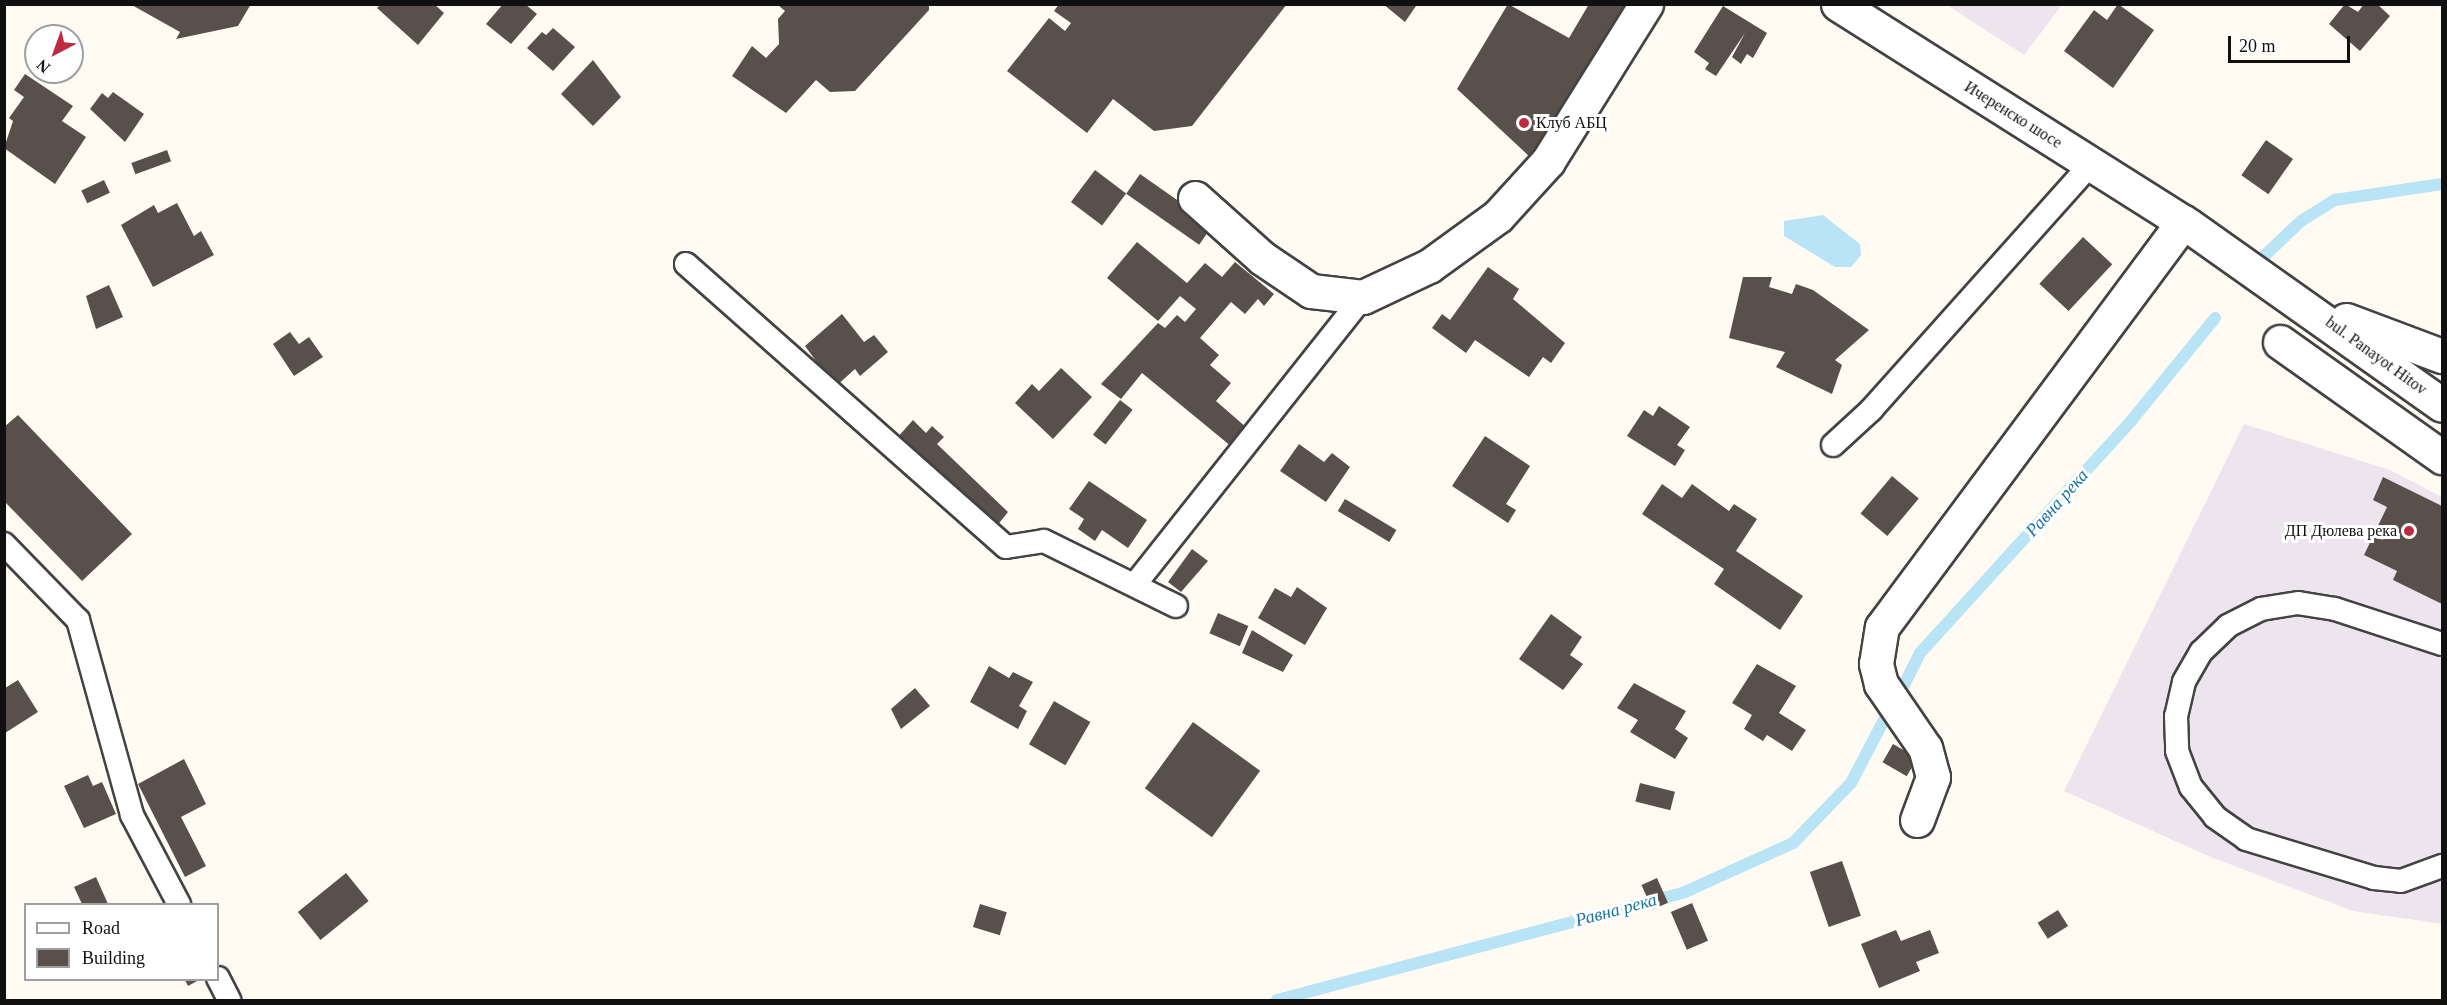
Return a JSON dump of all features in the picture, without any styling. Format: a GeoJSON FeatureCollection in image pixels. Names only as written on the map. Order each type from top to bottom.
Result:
{"type":"FeatureCollection","features":[{"type":"Feature","properties":{"kind":"street"},"geometry":{"type":"LineString","coordinates":[[1195,198],[1262,258],[1311,291],[1363,297],[1429,266],[1498,216],[1548,162],[1646,4]]}},
{"type":"Feature","properties":{"kind":"street","name":"Ичеренско шосе"},"geometry":{"type":"LineString","coordinates":[[1838,4],[2186,223]]}},
{"type":"Feature","properties":{"kind":"street"},"geometry":{"type":"LineString","coordinates":[[1917,820],[1933,777],[1925,748],[1881,684],[1876,664],[1882,627],[2186,223]]}},
{"type":"Feature","properties":{"kind":"street","name":"bul. Panayot Hitov"},"geometry":{"type":"LineString","coordinates":[[2186,223],[2310,308],[2442,405]]}},
{"type":"Feature","properties":{"kind":"street","name":"bul. Panayot Hitov"},"geometry":{"type":"LineString","coordinates":[[2310,308],[2442,356]]}},
{"type":"Feature","properties":{"kind":"street"},"geometry":{"type":"LineString","coordinates":[[2280,342],[2442,457]]}},
{"type":"Feature","properties":{"kind":"lane"},"geometry":{"type":"LineString","coordinates":[[1833,445],[1871,410],[2091,164]]}},
{"type":"Feature","properties":{"kind":"lane"},"geometry":{"type":"LineString","coordinates":[[686,264],[1006,547],[1044,541],[1136,583],[1176,606]]}},
{"type":"Feature","properties":{"kind":"lane"},"geometry":{"type":"LineString","coordinates":[[1136,583],[1363,297]]}},
{"type":"Feature","properties":{"kind":"lane"},"geometry":{"type":"LineString","coordinates":[[4,544],[78,620],[132,815],[178,903]]}},
{"type":"Feature","properties":{"kind":"lane"},"geometry":{"type":"LineString","coordinates":[[2442,644],[2335,609],[2298,603],[2261,609],[2228,626],[2201,652],[2184,682],[2176,716],[2177,751],[2191,787],[2215,817],[2246,839],[2374,878],[2401,881],[2442,867]]}},
{"type":"Feature","properties":{"kind":"lane"},"geometry":{"type":"LineString","coordinates":[[219,980],[230,1000]]}},
{"type":"Feature","properties":{"kind":"shaded area"},"geometry":{"type":"Polygon","coordinates":[[[1947,5],[2062,5],[2024,55],[1947,5]]]}},
{"type":"Feature","properties":{"kind":"shaded area"},"geometry":{"type":"Polygon","coordinates":[[[2244,424],[2390,470],[2442,497],[2442,924],[2353,911],[2208,856],[2064,791],[2244,424]]]}},
{"type":"Feature","properties":{"kind":"water"},"geometry":{"type":"Polygon","coordinates":[[[1823,215],[1860,244],[1861,255],[1851,267],[1835,267],[1784,236],[1784,221],[1823,215]]]}},
{"type":"Feature","properties":{"kind":"building"},"geometry":{"type":"Polygon","coordinates":[[[130,4],[251,4],[238,26],[176,39],[180,32],[130,4]]]}},
{"type":"Feature","properties":{"kind":"building"},"geometry":{"type":"Polygon","coordinates":[[[381,4],[434,4],[444,13],[418,45],[377,8],[381,4]]]}},
{"type":"Feature","properties":{"kind":"building"},"geometry":{"type":"Polygon","coordinates":[[[503,4],[525,4],[537,14],[511,44],[486,24],[503,4]]]}},
{"type":"Feature","properties":{"kind":"building"},"geometry":{"type":"Polygon","coordinates":[[[1059,4],[1287,4],[1192,126],[1154,131],[1113,99],[1087,133],[1007,71],[1049,18],[1065,31],[1071,23],[1054,11],[1059,4]]]}},
{"type":"Feature","properties":{"kind":"building"},"geometry":{"type":"Polygon","coordinates":[[[1383,4],[1414,4],[1416,6],[1405,22],[1383,4]]]}},
{"type":"Feature","properties":{"kind":"building","name":"Клуб АБЦ"},"geometry":{"type":"Polygon","coordinates":[[[1508,4],[1569,38],[1589,4],[1626,4],[1531,158],[1457,89],[1508,4]]]}},
{"type":"Feature","properties":{"kind":"building"},"geometry":{"type":"Polygon","coordinates":[[[2118,4],[2154,30],[2113,88],[2064,51],[2094,10],[2107,20],[2118,4]]]}},
{"type":"Feature","properties":{"kind":"building"},"geometry":{"type":"Polygon","coordinates":[[[2345,4],[2358,12],[2364,4],[2377,4],[2390,16],[2360,51],[2329,24],[2345,4]]]}},
{"type":"Feature","properties":{"kind":"building"},"geometry":{"type":"Polygon","coordinates":[[[778,5],[929,5],[929,10],[855,91],[830,92],[816,80],[786,113],[732,76],[752,46],[766,58],[779,44],[778,19],[785,11],[778,5]]]}},
{"type":"Feature","properties":{"kind":"building"},"geometry":{"type":"Polygon","coordinates":[[[1723,6],[1767,33],[1753,58],[1747,54],[1741,64],[1732,57],[1745,33],[1716,76],[1705,69],[1709,63],[1694,52],[1723,6]]]}},
{"type":"Feature","properties":{"kind":"building"},"geometry":{"type":"Polygon","coordinates":[[[553,28],[575,47],[553,71],[527,48],[542,32],[546,35],[553,28]]]}},
{"type":"Feature","properties":{"kind":"building"},"geometry":{"type":"Polygon","coordinates":[[[593,60],[621,97],[593,126],[561,94],[593,60]]]}},
{"type":"Feature","properties":{"kind":"building"},"geometry":{"type":"Polygon","coordinates":[[[24,75],[24,84],[40,84],[73,106],[62,121],[86,137],[55,184],[4,148],[13,121],[9,118],[24,97],[14,90],[24,75]]]}},
{"type":"Feature","properties":{"kind":"building"},"geometry":{"type":"Polygon","coordinates":[[[113,92],[144,114],[125,142],[90,109],[102,93],[108,98],[113,92]]]}},
{"type":"Feature","properties":{"kind":"building"},"geometry":{"type":"Polygon","coordinates":[[[2266,140],[2293,159],[2268,194],[2241,175],[2266,140]]]}},
{"type":"Feature","properties":{"kind":"building"},"geometry":{"type":"Polygon","coordinates":[[[167,150],[171,161],[135,174],[131,163],[167,150]]]}},
{"type":"Feature","properties":{"kind":"building"},"geometry":{"type":"Polygon","coordinates":[[[1095,170],[1126,193],[1102,225],[1071,202],[1095,170]]]}},
{"type":"Feature","properties":{"kind":"building"},"geometry":{"type":"Polygon","coordinates":[[[1140,174],[1213,225],[1199,245],[1126,194],[1140,174]]]}},
{"type":"Feature","properties":{"kind":"building"},"geometry":{"type":"Polygon","coordinates":[[[104,180],[110,193],[87,203],[81,191],[104,180]]]}},
{"type":"Feature","properties":{"kind":"building"},"geometry":{"type":"Polygon","coordinates":[[[177,203],[194,236],[201,231],[214,255],[153,287],[121,225],[154,205],[158,213],[177,203]]]}},
{"type":"Feature","properties":{"kind":"building"},"geometry":{"type":"Polygon","coordinates":[[[2083,237],[2112,264],[2069,311],[2039,284],[2083,237]]]}},
{"type":"Feature","properties":{"kind":"building"},"geometry":{"type":"Polygon","coordinates":[[[1137,242],[1187,283],[1205,263],[1222,277],[1235,262],[1274,294],[1264,306],[1258,299],[1245,314],[1231,302],[1200,338],[1219,355],[1210,365],[1231,383],[1216,401],[1247,428],[1232,447],[1142,373],[1121,399],[1101,384],[1158,323],[1165,328],[1177,315],[1185,322],[1196,309],[1180,296],[1158,321],[1107,278],[1137,242]]]}},
{"type":"Feature","properties":{"kind":"building"},"geometry":{"type":"Polygon","coordinates":[[[1488,267],[1519,289],[1513,299],[1565,343],[1551,363],[1543,357],[1529,377],[1475,340],[1466,353],[1432,328],[1442,314],[1450,320],[1488,267]]]}},
{"type":"Feature","properties":{"kind":"building"},"geometry":{"type":"Polygon","coordinates":[[[1743,277],[1772,277],[1769,287],[1792,294],[1796,284],[1813,290],[1869,330],[1835,360],[1842,365],[1832,394],[1776,367],[1785,352],[1729,338],[1743,277]]]}},
{"type":"Feature","properties":{"kind":"building"},"geometry":{"type":"Polygon","coordinates":[[[109,285],[123,317],[96,329],[86,296],[109,285]]]}},
{"type":"Feature","properties":{"kind":"building"},"geometry":{"type":"Polygon","coordinates":[[[842,314],[864,342],[874,335],[888,352],[860,376],[855,369],[835,387],[805,346],[842,314]]]}},
{"type":"Feature","properties":{"kind":"building"},"geometry":{"type":"Polygon","coordinates":[[[290,332],[299,344],[309,337],[323,357],[294,376],[273,344],[290,332]]]}},
{"type":"Feature","properties":{"kind":"building"},"geometry":{"type":"Polygon","coordinates":[[[1061,368],[1092,397],[1053,439],[1015,403],[1032,384],[1039,391],[1061,368]]]}},
{"type":"Feature","properties":{"kind":"building"},"geometry":{"type":"Polygon","coordinates":[[[1120,400],[1133,410],[1106,445],[1093,435],[1120,400]]]}},
{"type":"Feature","properties":{"kind":"building"},"geometry":{"type":"Polygon","coordinates":[[[1659,406],[1690,427],[1677,445],[1685,450],[1675,466],[1627,436],[1644,410],[1653,416],[1659,406]]]}},
{"type":"Feature","properties":{"kind":"building"},"geometry":{"type":"Polygon","coordinates":[[[18,415],[132,534],[82,581],[4,501],[4,427],[18,415]]]}},
{"type":"Feature","properties":{"kind":"building"},"geometry":{"type":"Polygon","coordinates":[[[913,420],[926,433],[932,426],[944,437],[937,444],[1008,512],[992,532],[896,439],[913,420]]]}},
{"type":"Feature","properties":{"kind":"building"},"geometry":{"type":"Polygon","coordinates":[[[1485,436],[1530,466],[1506,504],[1516,510],[1508,523],[1452,486],[1485,436]]]}},
{"type":"Feature","properties":{"kind":"building"},"geometry":{"type":"Polygon","coordinates":[[[1299,444],[1324,462],[1332,453],[1350,467],[1326,502],[1280,471],[1299,444]]]}},
{"type":"Feature","properties":{"kind":"building"},"geometry":{"type":"Polygon","coordinates":[[[1892,476],[1919,498],[1887,536],[1861,514],[1892,476]]]}},
{"type":"Feature","properties":{"kind":"building","name":"ДП Дюлева река"},"geometry":{"type":"Polygon","coordinates":[[[2383,477],[2442,506],[2442,604],[2393,580],[2397,571],[2364,555],[2387,507],[2373,500],[2383,477]]]}},
{"type":"Feature","properties":{"kind":"building"},"geometry":{"type":"Polygon","coordinates":[[[1089,481],[1147,520],[1128,548],[1102,530],[1095,541],[1078,529],[1084,519],[1069,509],[1089,481]]]}},
{"type":"Feature","properties":{"kind":"building"},"geometry":{"type":"Polygon","coordinates":[[[1662,484],[1682,498],[1692,484],[1729,511],[1734,504],[1757,519],[1736,551],[1803,596],[1780,630],[1714,584],[1724,569],[1642,514],[1662,484]]]}},
{"type":"Feature","properties":{"kind":"building"},"geometry":{"type":"Polygon","coordinates":[[[1345,499],[1396,530],[1389,542],[1338,511],[1345,499]]]}},
{"type":"Feature","properties":{"kind":"building"},"geometry":{"type":"Polygon","coordinates":[[[1192,549],[1208,561],[1181,592],[1168,582],[1192,549]]]}},
{"type":"Feature","properties":{"kind":"building"},"geometry":{"type":"Polygon","coordinates":[[[1297,587],[1327,608],[1305,645],[1258,618],[1275,588],[1291,597],[1297,587]]]}},
{"type":"Feature","properties":{"kind":"building"},"geometry":{"type":"Polygon","coordinates":[[[1218,613],[1248,626],[1240,646],[1209,633],[1218,613]]]}},
{"type":"Feature","properties":{"kind":"building"},"geometry":{"type":"Polygon","coordinates":[[[1551,614],[1582,637],[1570,655],[1583,664],[1563,690],[1519,659],[1551,614]]]}},
{"type":"Feature","properties":{"kind":"building"},"geometry":{"type":"Polygon","coordinates":[[[1252,630],[1293,655],[1283,672],[1242,653],[1252,630]]]}},
{"type":"Feature","properties":{"kind":"building"},"geometry":{"type":"Polygon","coordinates":[[[1757,664],[1796,686],[1779,713],[1806,730],[1792,751],[1767,735],[1763,741],[1744,729],[1752,715],[1732,703],[1757,664]]]}},
{"type":"Feature","properties":{"kind":"building"},"geometry":{"type":"Polygon","coordinates":[[[989,666],[1009,678],[1013,672],[1033,682],[1019,706],[1027,711],[1018,729],[970,702],[989,666]]]}},
{"type":"Feature","properties":{"kind":"building"},"geometry":{"type":"Polygon","coordinates":[[[18,680],[38,712],[5,733],[5,688],[18,680]]]}},
{"type":"Feature","properties":{"kind":"building"},"geometry":{"type":"Polygon","coordinates":[[[1634,683],[1686,711],[1675,729],[1688,738],[1675,759],[1630,732],[1638,720],[1617,708],[1634,683]]]}},
{"type":"Feature","properties":{"kind":"building"},"geometry":{"type":"Polygon","coordinates":[[[915,688],[930,706],[901,729],[891,709],[915,688]]]}},
{"type":"Feature","properties":{"kind":"building"},"geometry":{"type":"Polygon","coordinates":[[[1054,701],[1090,722],[1065,765],[1029,744],[1054,701]]]}},
{"type":"Feature","properties":{"kind":"building"},"geometry":{"type":"Polygon","coordinates":[[[1193,722],[1260,771],[1212,837],[1145,788],[1193,722]]]}},
{"type":"Feature","properties":{"kind":"building"},"geometry":{"type":"Polygon","coordinates":[[[1893,744],[1917,758],[1907,776],[1882,762],[1893,744]]]}},
{"type":"Feature","properties":{"kind":"building"},"geometry":{"type":"Polygon","coordinates":[[[184,759],[206,804],[181,817],[206,866],[185,877],[138,784],[184,759]]]}},
{"type":"Feature","properties":{"kind":"building"},"geometry":{"type":"Polygon","coordinates":[[[88,775],[93,786],[102,782],[116,814],[84,828],[64,786],[88,775]]]}},
{"type":"Feature","properties":{"kind":"building"},"geometry":{"type":"Polygon","coordinates":[[[1640,783],[1675,792],[1670,810],[1635,801],[1640,783]]]}},
{"type":"Feature","properties":{"kind":"building"},"geometry":{"type":"Polygon","coordinates":[[[1842,861],[1861,916],[1829,927],[1810,872],[1842,861]]]}},
{"type":"Feature","properties":{"kind":"building"},"geometry":{"type":"Polygon","coordinates":[[[346,873],[369,901],[320,940],[298,912],[346,873]]]}},
{"type":"Feature","properties":{"kind":"building"},"geometry":{"type":"Polygon","coordinates":[[[96,877],[108,903],[82,903],[74,887],[96,877]]]}},
{"type":"Feature","properties":{"kind":"building"},"geometry":{"type":"Polygon","coordinates":[[[1657,878],[1668,903],[1652,910],[1641,885],[1657,878]]]}},
{"type":"Feature","properties":{"kind":"building"},"geometry":{"type":"Polygon","coordinates":[[[1692,903],[1708,941],[1687,950],[1671,912],[1692,903]]]}},
{"type":"Feature","properties":{"kind":"building"},"geometry":{"type":"Polygon","coordinates":[[[980,904],[1007,912],[1000,935],[973,927],[980,904]]]}},
{"type":"Feature","properties":{"kind":"building"},"geometry":{"type":"Polygon","coordinates":[[[2058,910],[2068,926],[2048,939],[2038,923],[2058,910]]]}},
{"type":"Feature","properties":{"kind":"building"},"geometry":{"type":"Polygon","coordinates":[[[1896,930],[1901,941],[1930,930],[1939,953],[1916,962],[1920,971],[1879,988],[1861,944],[1896,930]]]}},
{"type":"Feature","properties":{"kind":"building"},"geometry":{"type":"Polygon","coordinates":[[[186,981],[197,981],[188,986],[186,981]]]}},
{"type":"Feature","properties":{"kind":"waterway","name":"Равна река"},"geometry":{"type":"LineString","coordinates":[[2261,259],[2301,221],[2335,200],[2442,184]]}},
{"type":"Feature","properties":{"kind":"waterway","name":"Равна река"},"geometry":{"type":"LineString","coordinates":[[1902,689],[1920,653],[2131,421],[2215,318]]}},
{"type":"Feature","properties":{"kind":"waterway","name":"Равна река"},"geometry":{"type":"LineString","coordinates":[[1277,1000],[1685,892],[1793,843],[1851,783],[1887,714]]}},
{"type":"Feature","properties":{"kind":"place","name":"Клуб АБЦ"},"geometry":{"type":"Point","coordinates":[1524,123]}},
{"type":"Feature","properties":{"kind":"place","name":"ДП Дюлева река"},"geometry":{"type":"Point","coordinates":[2409,531]}}]}
